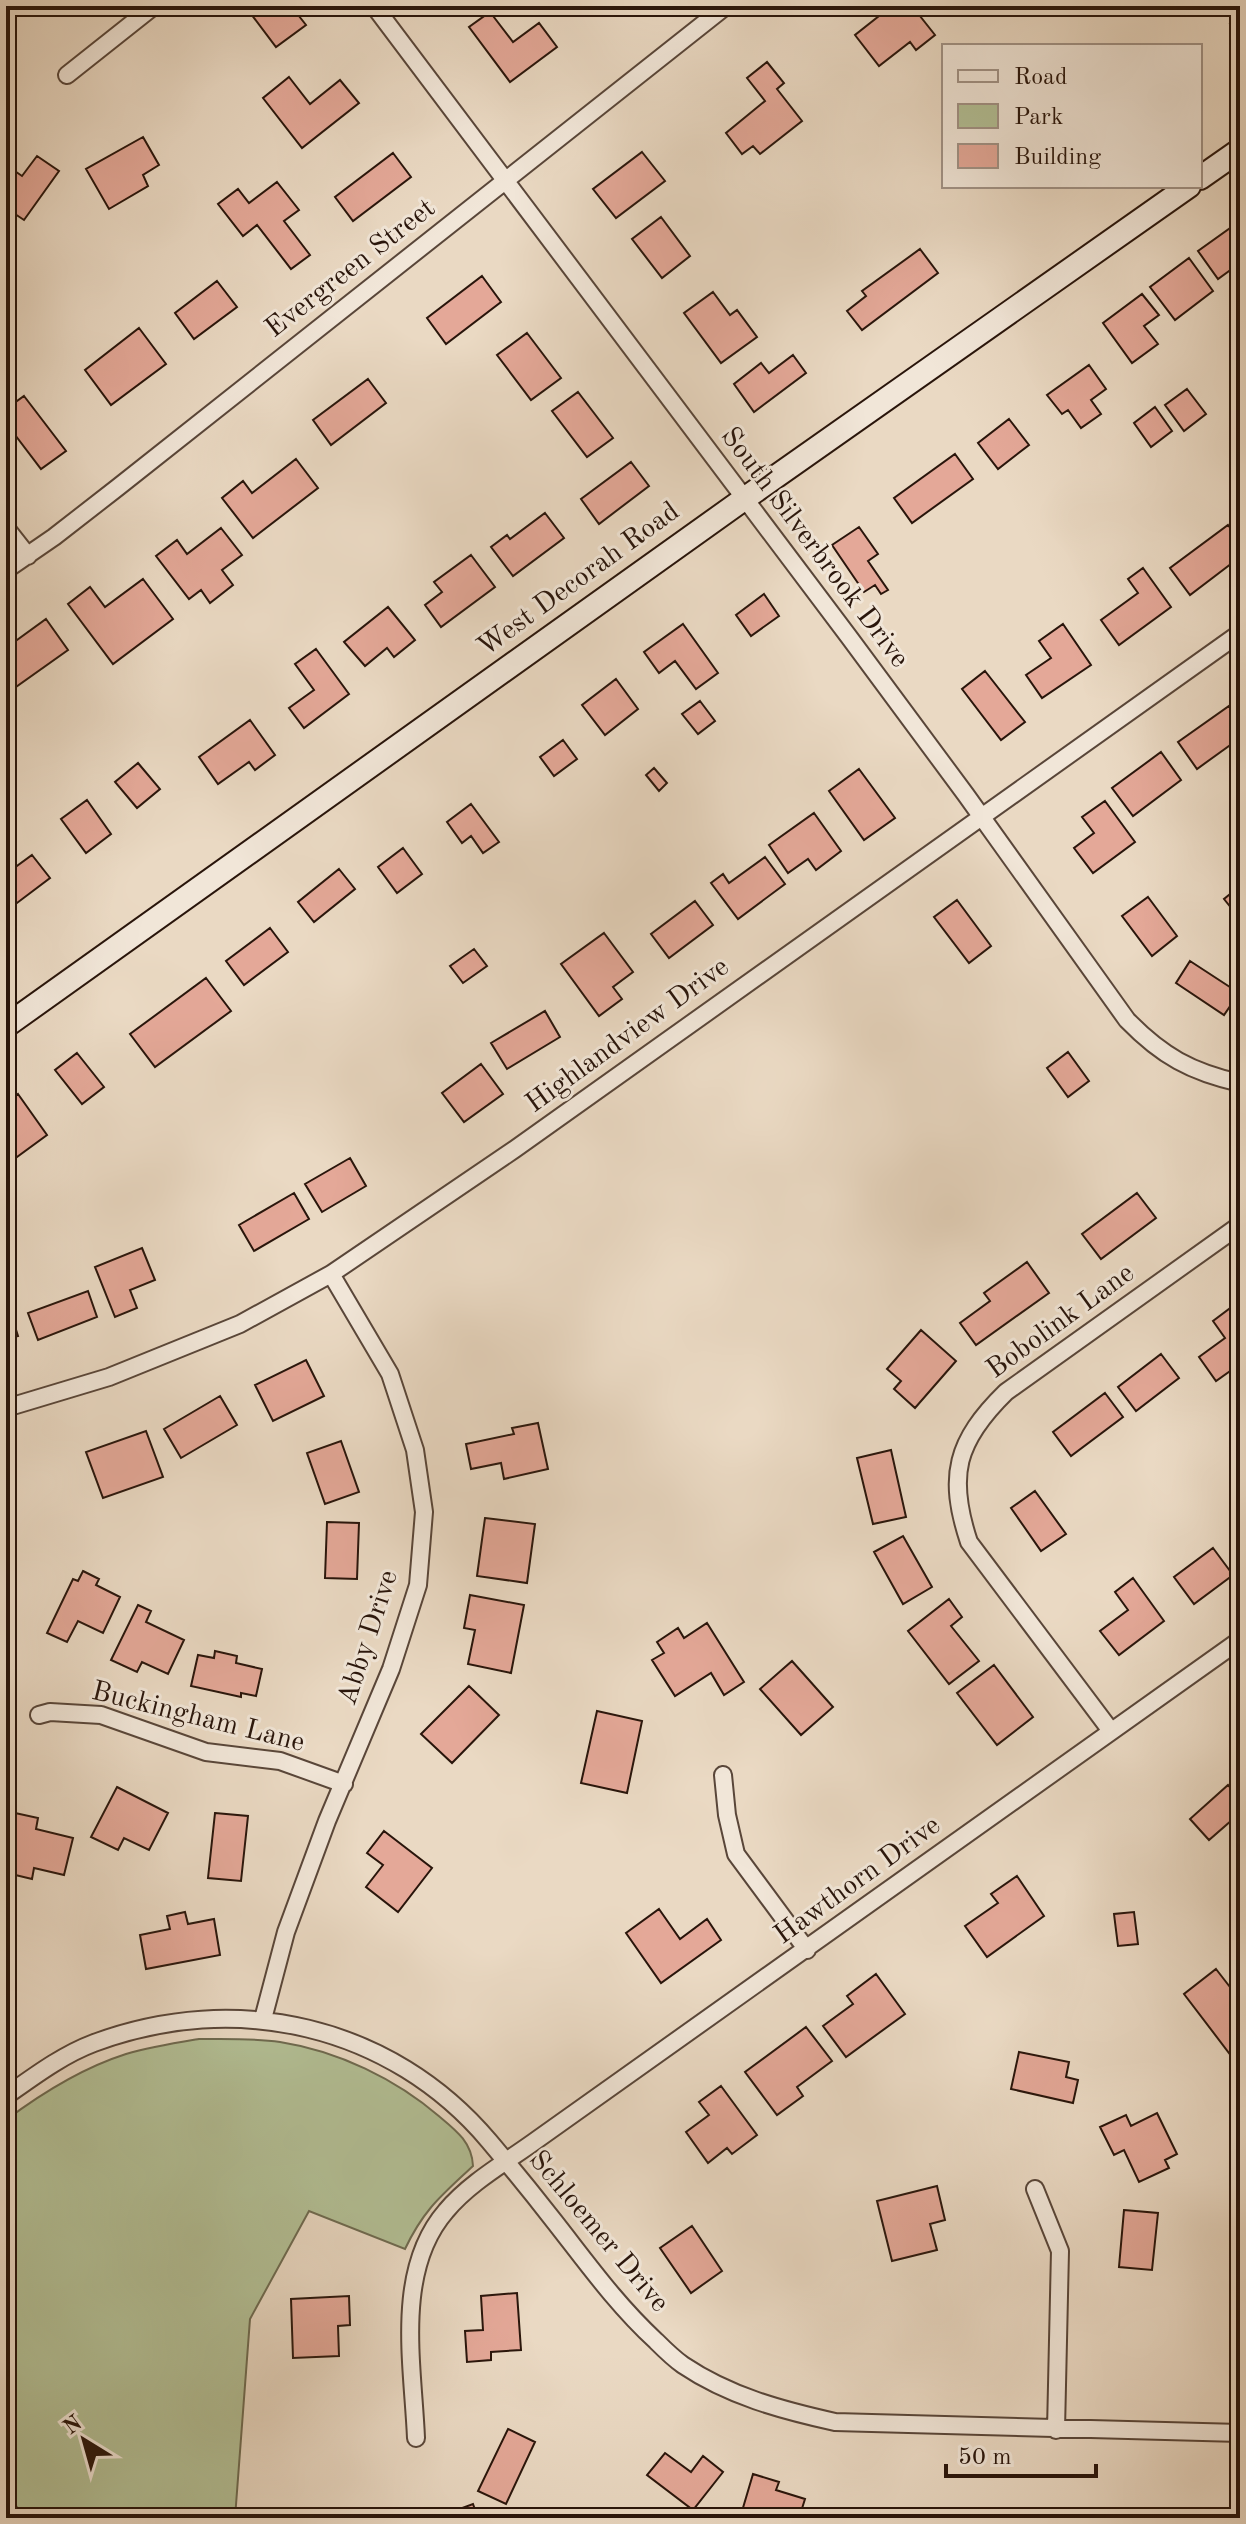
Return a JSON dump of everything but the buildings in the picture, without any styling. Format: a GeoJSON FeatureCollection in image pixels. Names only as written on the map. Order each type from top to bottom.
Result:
{"type":"FeatureCollection","features":[{"type":"Feature","properties":{"kind":"street"},"geometry":{"type":"LineString","coordinates":[[67,75],[154,6]]}},
{"type":"Feature","properties":{"kind":"street","name":"South Silverbrook Drive"},"geometry":{"type":"LineString","coordinates":[[374,6],[981,815],[1111,999],[1145,1039],[1173,1060],[1209,1076],[1240,1083]]}},
{"type":"Feature","properties":{"kind":"street","name":"Evergreen Street"},"geometry":{"type":"LineString","coordinates":[[6,570],[142,469],[726,6]]}},
{"type":"Feature","properties":{"kind":"street"},"geometry":{"type":"LineString","coordinates":[[1202,177],[1240,150]]}},
{"type":"Feature","properties":{"kind":"street","name":"West Decorah Road"},"geometry":{"type":"LineString","coordinates":[[6,1026],[744,499],[1186,188]]}},
{"type":"Feature","properties":{"kind":"street"},"geometry":{"type":"LineString","coordinates":[[6,528],[28,556]]}},
{"type":"Feature","properties":{"kind":"street","name":"Highlandview Drive"},"geometry":{"type":"LineString","coordinates":[[6,1408],[109,1377],[240,1324],[331,1274],[515,1149],[1240,633]]}},
{"type":"Feature","properties":{"kind":"street","name":"Bobolink Lane"},"geometry":{"type":"LineString","coordinates":[[1111,1731],[969,1542],[960,1515],[956,1487],[959,1459],[986,1411],[1006,1392],[1240,1225]]}},
{"type":"Feature","properties":{"kind":"street","name":"Abby Drive"},"geometry":{"type":"LineString","coordinates":[[263,2019],[286,1932],[391,1669],[418,1585],[424,1512],[415,1450],[390,1374],[331,1274]]}},
{"type":"Feature","properties":{"kind":"street","name":"Hawthorn Drive"},"geometry":{"type":"LineString","coordinates":[[416,2438],[411,2312],[414,2273],[431,2230],[448,2208],[506,2162],[1240,1640]]}},
{"type":"Feature","properties":{"kind":"street","name":"Buckingham Lane"},"geometry":{"type":"LineString","coordinates":[[39,1715],[50,1712],[101,1715],[206,1752],[280,1761],[344,1784]]}},
{"type":"Feature","properties":{"kind":"street"},"geometry":{"type":"LineString","coordinates":[[723,1775],[727,1815],[736,1854],[807,1950]]}},
{"type":"Feature","properties":{"kind":"street","name":"Schloemer Drive"},"geometry":{"type":"LineString","coordinates":[[6,2096],[41,2071],[92,2043],[152,2027],[198,2020],[263,2019],[321,2032],[375,2051],[412,2072],[466,2116],[627,2314],[681,2364],[732,2393],[784,2411],[835,2422],[1240,2433]]}},
{"type":"Feature","properties":{"kind":"street"},"geometry":{"type":"LineString","coordinates":[[1035,2189],[1060,2251],[1056,2430]]}},
{"type":"Feature","properties":{"kind":"green space"},"geometry":{"type":"Polygon","coordinates":[[[199,2039],[280,2042],[323,2052],[365,2069],[423,2103],[452,2127],[467,2144],[473,2166],[426,2213],[405,2249],[309,2211],[250,2319],[235,2518],[25,2518],[6,2492],[6,2120],[48,2091],[94,2066],[162,2045],[199,2039]]]}}]}
